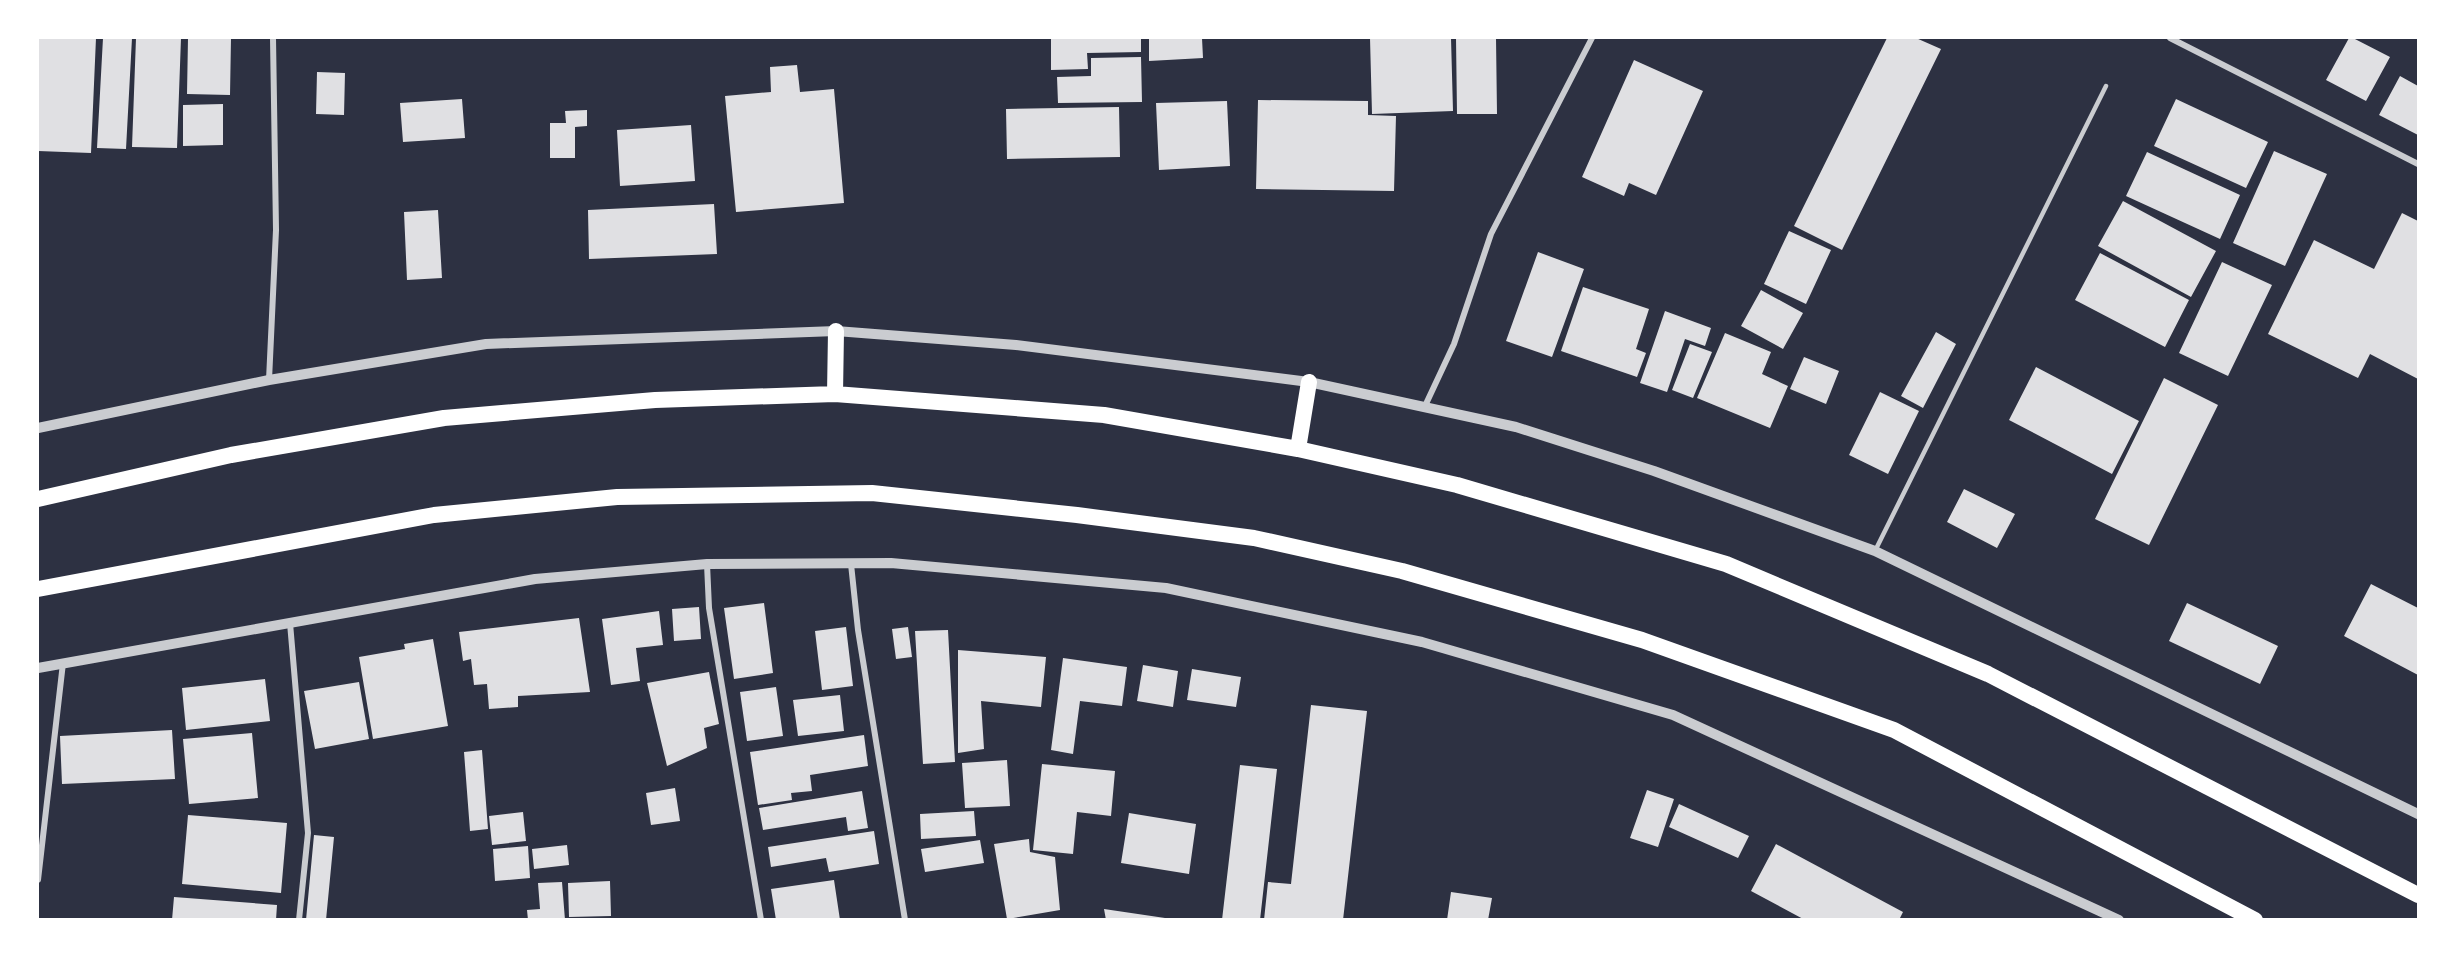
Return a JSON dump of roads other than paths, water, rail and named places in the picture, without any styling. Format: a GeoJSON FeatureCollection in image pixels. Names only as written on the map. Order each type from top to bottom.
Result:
{"type":"FeatureCollection","features":[{"type":"Feature","properties":{"kind":"highway"},"geometry":{"type":"LineString","coordinates":[[835,394],[836,331]]}},
{"type":"Feature","properties":{"kind":"highway"},"geometry":{"type":"LineString","coordinates":[[1298,449],[1309,382]]}},
{"type":"Feature","properties":{"kind":"highway"},"geometry":{"type":"LineString","coordinates":[[38,499],[231,454],[444,418],[655,399],[835,394],[1104,415],[1298,449],[1457,485],[1726,564],[1988,674],[2418,895]]}},
{"type":"Feature","properties":{"kind":"highway"},"geometry":{"type":"LineString","coordinates":[[38,589],[434,515],[617,497],[872,493],[1077,515],[1254,538],[1402,571],[1642,640],[1894,730],[2255,920]]}},
{"type":"Feature","properties":{"kind":"street"},"geometry":{"type":"LineString","coordinates":[[269,380],[276,230],[273,38]]}},
{"type":"Feature","properties":{"kind":"street"},"geometry":{"type":"LineString","coordinates":[[1425,406],[1454,344],[1491,234],[1592,38]]}},
{"type":"Feature","properties":{"kind":"street"},"geometry":{"type":"LineString","coordinates":[[2170,38],[2418,164]]}},
{"type":"Feature","properties":{"kind":"street"},"geometry":{"type":"LineString","coordinates":[[38,428],[269,380],[486,344],[836,331],[1016,345],[1309,382],[1516,427],[1633,465],[1875,550],[2418,814]]}},
{"type":"Feature","properties":{"kind":"street"},"geometry":{"type":"LineString","coordinates":[[38,668],[535,579],[707,564],[891,562],[1166,588],[1422,642],[1673,715],[2119,920]]}},
{"type":"Feature","properties":{"kind":"street"},"geometry":{"type":"LineString","coordinates":[[707,564],[709,608],[761,920]]}},
{"type":"Feature","properties":{"kind":"street"},"geometry":{"type":"LineString","coordinates":[[851,564],[858,630],[905,920]]}},
{"type":"Feature","properties":{"kind":"street"},"geometry":{"type":"LineString","coordinates":[[290,622],[308,833],[299,920]]}},
{"type":"Feature","properties":{"kind":"street"},"geometry":{"type":"LineString","coordinates":[[38,880],[63,663]]}},
{"type":"Feature","properties":{"kind":"lane"},"geometry":{"type":"LineString","coordinates":[[1875,550],[2106,86]]}}]}
